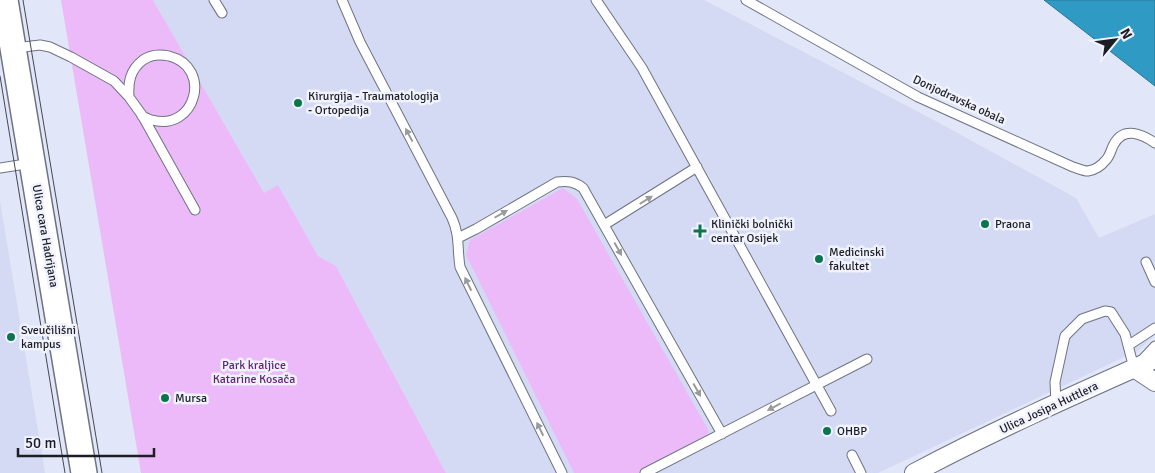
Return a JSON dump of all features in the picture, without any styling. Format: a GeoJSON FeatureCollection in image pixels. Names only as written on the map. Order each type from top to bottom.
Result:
{"type":"FeatureCollection","features":[{"type":"Feature","properties":{"kind":"main road","name":"Ulica cara Hadrijana"},"geometry":{"type":"LineString","coordinates":[[4,0],[84,473]]}},
{"type":"Feature","properties":{"kind":"street","name":"Ulica Josipa Huttlera"},"geometry":{"type":"LineString","coordinates":[[914,473],[1056,404],[1155,359]]}},
{"type":"Feature","properties":{"kind":"street"},"geometry":{"type":"LineString","coordinates":[[1134,368],[1155,382]]}},
{"type":"Feature","properties":{"kind":"street","name":"Ulica Josipa Huttlera"},"geometry":{"type":"LineString","coordinates":[[930,473],[943,458]]}},
{"type":"Feature","properties":{"kind":"lane"},"geometry":{"type":"LineString","coordinates":[[214,0],[222,13]]}},
{"type":"Feature","properties":{"kind":"lane"},"geometry":{"type":"LineString","coordinates":[[342,0],[360,42],[457,228],[457,252],[460,267],[562,473]]}},
{"type":"Feature","properties":{"kind":"lane"},"geometry":{"type":"LineString","coordinates":[[596,0],[642,68],[831,411]]}},
{"type":"Feature","properties":{"kind":"lane","name":"Donjodravska obala"},"geometry":{"type":"LineString","coordinates":[[746,0],[918,97],[1073,167],[1086,171],[1098,167],[1106,161],[1120,136],[1130,132],[1146,137],[1155,143]]}},
{"type":"Feature","properties":{"kind":"lane"},"geometry":{"type":"LineString","coordinates":[[13,49],[40,45],[58,50],[114,81],[129,97],[142,116],[196,210]]}},
{"type":"Feature","properties":{"kind":"lane"},"geometry":{"type":"LineString","coordinates":[[129,97],[128,86],[130,76],[136,66],[145,59],[155,55],[166,55],[177,58],[186,64],[195,84],[195,95],[191,106],[174,120],[163,122],[142,116]]}},
{"type":"Feature","properties":{"kind":"lane"},"geometry":{"type":"LineString","coordinates":[[0,168],[32,163]]}},
{"type":"Feature","properties":{"kind":"lane"},"geometry":{"type":"LineString","coordinates":[[604,225],[697,168]]}},
{"type":"Feature","properties":{"kind":"lane"},"geometry":{"type":"LineString","coordinates":[[458,238],[557,182],[577,183],[583,188],[722,434]]}},
{"type":"Feature","properties":{"kind":"lane"},"geometry":{"type":"LineString","coordinates":[[1146,262],[1155,282]]}},
{"type":"Feature","properties":{"kind":"lane"},"geometry":{"type":"LineString","coordinates":[[1056,404],[1055,382],[1065,336],[1082,319],[1105,311],[1111,312],[1125,334],[1134,368]]}},
{"type":"Feature","properties":{"kind":"lane"},"geometry":{"type":"LineString","coordinates":[[1129,345],[1155,328]]}},
{"type":"Feature","properties":{"kind":"lane"},"geometry":{"type":"LineString","coordinates":[[1134,368],[1155,346]]}},
{"type":"Feature","properties":{"kind":"lane"},"geometry":{"type":"LineString","coordinates":[[645,473],[866,359]]}},
{"type":"Feature","properties":{"kind":"lane"},"geometry":{"type":"LineString","coordinates":[[852,455],[861,473]]}},
{"type":"Feature","properties":{"kind":"shaded area","name":"Klinički bolnički centar Osijek"},"geometry":{"type":"Polygon","coordinates":[[[153,0],[704,0],[932,119],[1076,198],[1099,238],[1155,214],[1155,335],[1139,350],[878,473],[446,473],[336,266],[318,256],[278,186],[264,193],[153,0]]]}},
{"type":"Feature","properties":{"kind":"shaded area","name":"Sveučilišni kampus"},"geometry":{"type":"Polygon","coordinates":[[[0,201],[45,473],[0,473],[0,201]]]}},
{"type":"Feature","properties":{"kind":"green space","name":"Park kraljice Katarine Kosača"},"geometry":{"type":"Polygon","coordinates":[[[61,0],[153,0],[264,193],[278,185],[318,256],[336,266],[446,473],[141,473],[61,0]]]}},
{"type":"Feature","properties":{"kind":"green space"},"geometry":{"type":"Polygon","coordinates":[[[563,188],[577,199],[709,431],[703,445],[641,473],[574,473],[466,255],[470,240],[563,188]]]}},
{"type":"Feature","properties":{"kind":"water"},"geometry":{"type":"Polygon","coordinates":[[[1044,0],[1155,0],[1155,86],[1044,0]]]}},
{"type":"Feature","properties":{"kind":"tram line"},"geometry":{"type":"LineString","coordinates":[[23,0],[102,473]]}},
{"type":"Feature","properties":{"kind":"tram line"},"geometry":{"type":"LineString","coordinates":[[0,76],[65,473]]}},
{"type":"Feature","properties":{"kind":"place","name":"Kirurgija - Traumatologija - Ortopedija"},"geometry":{"type":"Point","coordinates":[298,103]}},
{"type":"Feature","properties":{"kind":"place","name":"Praona"},"geometry":{"type":"Point","coordinates":[985,224]}},
{"type":"Feature","properties":{"kind":"place","name":"Klinički bolnički centar Osijek"},"geometry":{"type":"Point","coordinates":[700,231]}},
{"type":"Feature","properties":{"kind":"place","name":"Medicinski fakultet"},"geometry":{"type":"Point","coordinates":[819,259]}},
{"type":"Feature","properties":{"kind":"place","name":"Sveučilišni kampus"},"geometry":{"type":"Point","coordinates":[11,337]}},
{"type":"Feature","properties":{"kind":"place","name":"Mursa"},"geometry":{"type":"Point","coordinates":[165,398]}},
{"type":"Feature","properties":{"kind":"place","name":"OHBP"},"geometry":{"type":"Point","coordinates":[827,431]}}]}
